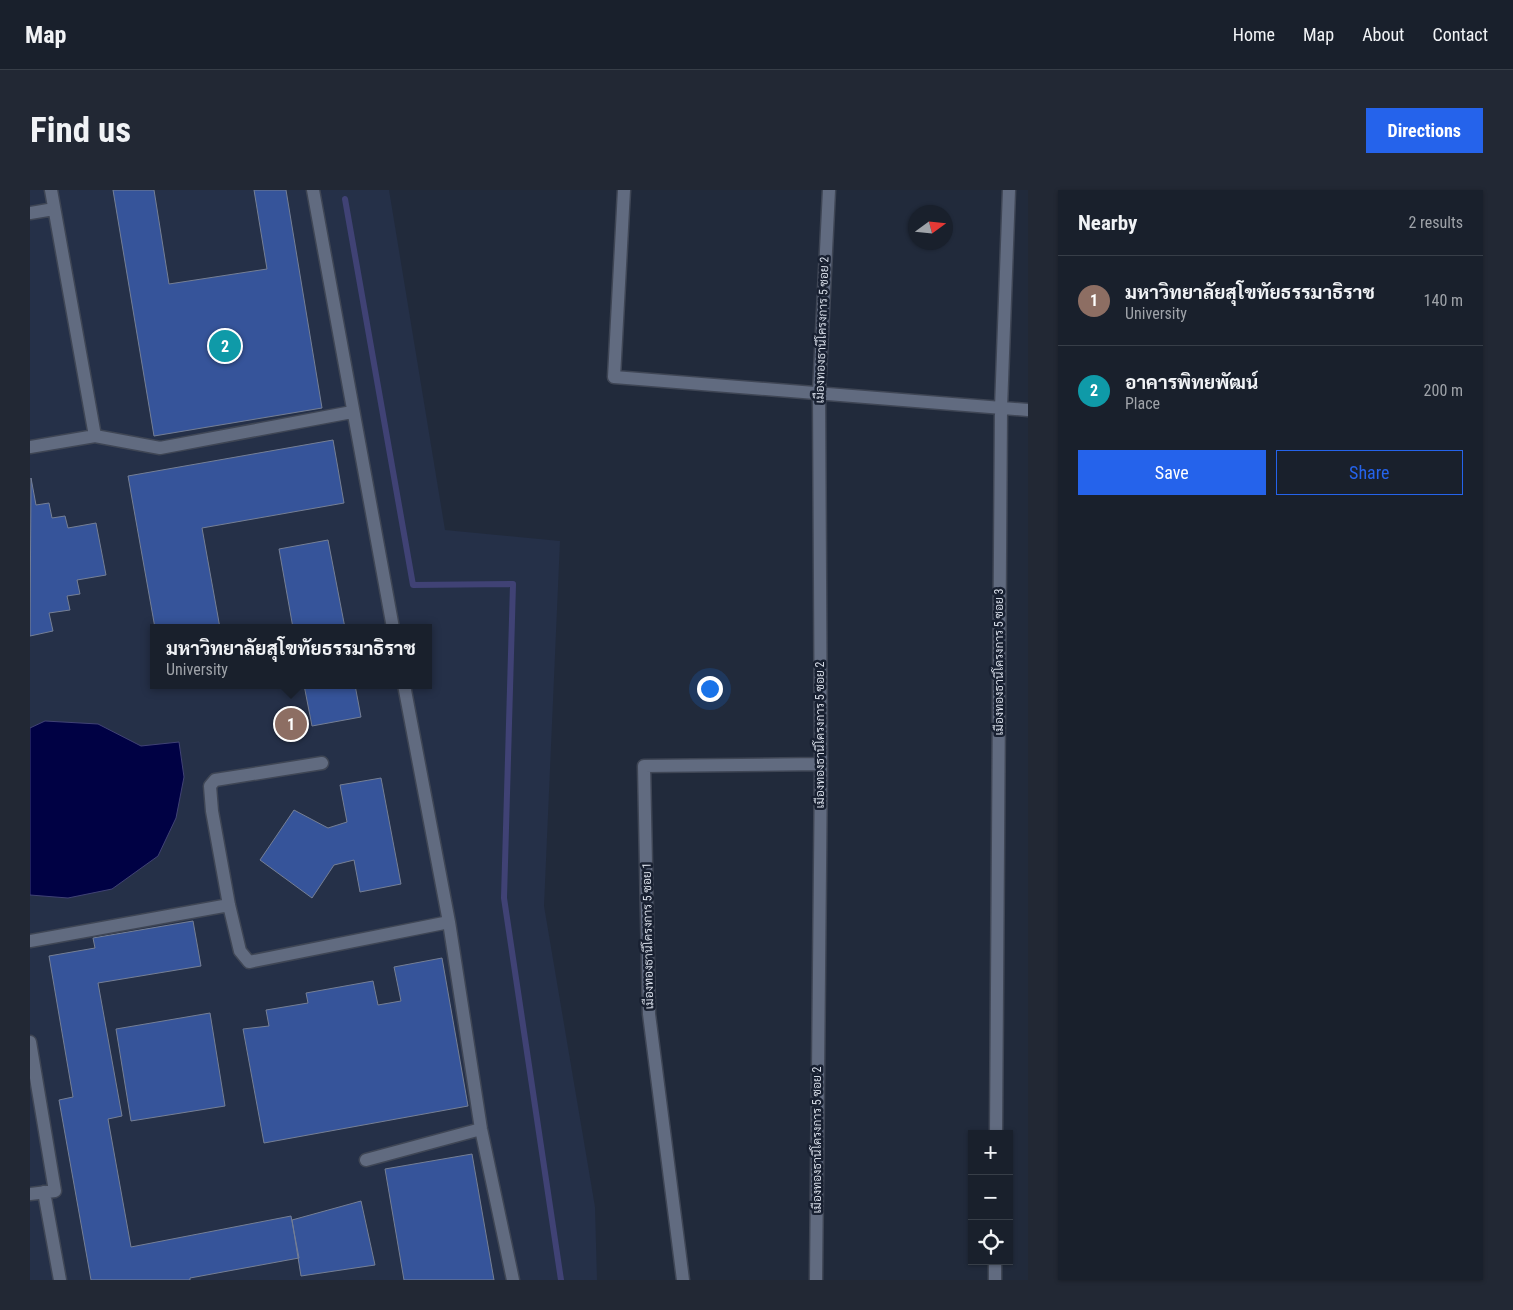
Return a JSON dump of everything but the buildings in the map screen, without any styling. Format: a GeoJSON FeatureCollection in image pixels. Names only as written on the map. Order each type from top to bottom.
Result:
{"type":"FeatureCollection","features":[{"type":"Feature","properties":{"kind":"street"},"geometry":{"type":"LineString","coordinates":[[51,190],[95,436]]}},
{"type":"Feature","properties":{"kind":"street"},"geometry":{"type":"LineString","coordinates":[[313,190],[352,412],[392,624]]}},
{"type":"Feature","properties":{"kind":"street"},"geometry":{"type":"LineString","coordinates":[[624,190],[614,377],[1028,410]]}},
{"type":"Feature","properties":{"kind":"street","name":"เมืองทองธานีโครงการ 5 ซอย 2"},"geometry":{"type":"LineString","coordinates":[[816,1280],[821,764],[819,393],[829,190]]}},
{"type":"Feature","properties":{"kind":"street","name":"เมืองทองธานีโครงการ 5 ซอย 3"},"geometry":{"type":"LineString","coordinates":[[996,1130],[1001,408],[1009,190]]}},
{"type":"Feature","properties":{"kind":"street"},"geometry":{"type":"LineString","coordinates":[[30,213],[54,209]]}},
{"type":"Feature","properties":{"kind":"street"},"geometry":{"type":"LineString","coordinates":[[30,447],[95,436],[160,448],[352,412]]}},
{"type":"Feature","properties":{"kind":"street"},"geometry":{"type":"LineString","coordinates":[[405,689],[449,922],[481,1129],[513,1280]]}},
{"type":"Feature","properties":{"kind":"street"},"geometry":{"type":"LineString","coordinates":[[322,763],[215,780],[210,786],[212,811],[229,905],[240,951],[249,962],[449,922]]}},
{"type":"Feature","properties":{"kind":"street","name":"เมืองทองธานีโครงการ 5 ซอย 1"},"geometry":{"type":"LineString","coordinates":[[683,1280],[649,1014],[644,766],[821,764]]}},
{"type":"Feature","properties":{"kind":"street"},"geometry":{"type":"LineString","coordinates":[[30,940],[229,905]]}},
{"type":"Feature","properties":{"kind":"street"},"geometry":{"type":"LineString","coordinates":[[30,1042],[55,1191],[30,1194]]}},
{"type":"Feature","properties":{"kind":"street"},"geometry":{"type":"LineString","coordinates":[[366,1160],[481,1129]]}},
{"type":"Feature","properties":{"kind":"street"},"geometry":{"type":"LineString","coordinates":[[44,1192],[60,1280]]}},
{"type":"Feature","properties":{"kind":"street"},"geometry":{"type":"LineString","coordinates":[[995,1265],[995,1280]]}},
{"type":"Feature","properties":{"kind":"shaded area"},"geometry":{"type":"Polygon","coordinates":[[[30,190],[389,190],[445,530],[560,541],[544,906],[595,1207],[597,1280],[30,1280],[30,190]]]}},
{"type":"Feature","properties":{"kind":"shaded area"},"geometry":{"type":"Polygon","coordinates":[[[45,721],[98,724],[141,746],[179,742],[184,777],[176,818],[158,856],[112,889],[68,898],[30,895],[30,728],[45,721]]]}},
{"type":"Feature","properties":{"kind":"waterway"},"geometry":{"type":"LineString","coordinates":[[345,199],[413,585],[513,584],[504,898],[561,1280]]}},
{"type":"Feature","properties":{"kind":"place","name":"อาคารพิทยพัฒน์"},"geometry":{"type":"Point","coordinates":[225,346]}},
{"type":"Feature","properties":{"kind":"place","name":"มหาวิทยาลัยสุโขทัยธรรมาธิราช"},"geometry":{"type":"Point","coordinates":[291,724]}}]}
